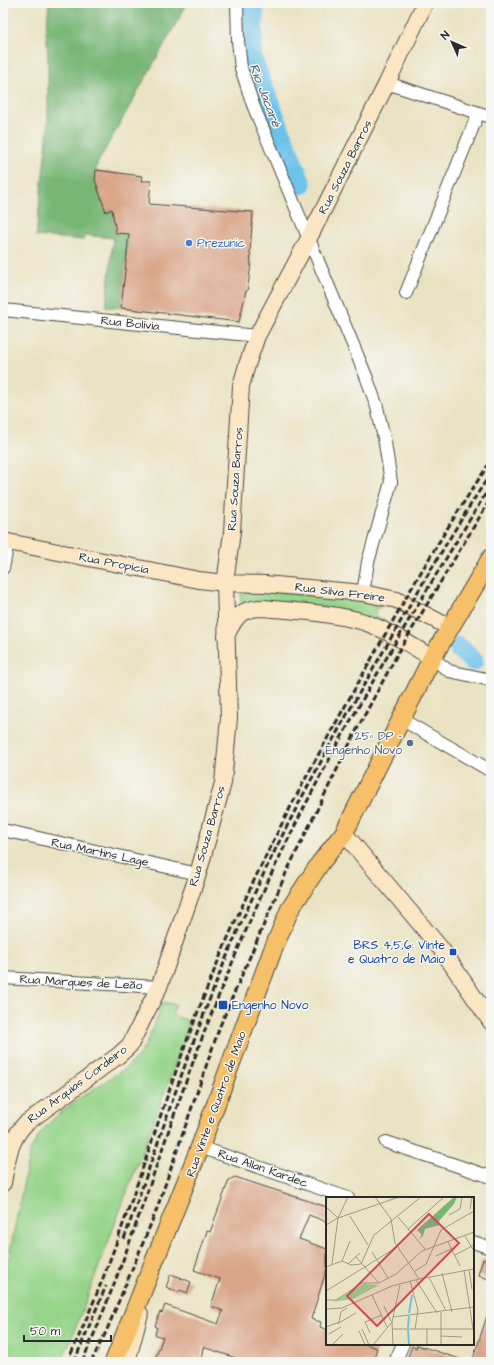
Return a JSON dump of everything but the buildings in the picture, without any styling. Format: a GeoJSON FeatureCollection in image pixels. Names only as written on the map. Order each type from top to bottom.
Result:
{"type":"FeatureCollection","features":[{"type":"Feature","properties":{"kind":"main road","name":"Rua Souza Barros"},"geometry":{"type":"LineString","coordinates":[[159,987],[198,874],[224,783],[229,718],[225,604],[217,582],[232,532],[241,386],[257,336],[308,240],[387,83],[425,3]]}},
{"type":"Feature","properties":{"kind":"main road","name":"Rua Propícia"},"geometry":{"type":"LineString","coordinates":[[6,542],[217,582]]}},
{"type":"Feature","properties":{"kind":"main road","name":"Rua Vinte e Quatro de Maio"},"geometry":{"type":"LineString","coordinates":[[114,1362],[154,1266],[272,952],[290,909],[321,862],[344,833],[432,658],[491,558]]}},
{"type":"Feature","properties":{"kind":"main road","name":"Rua Silva Freire"},"geometry":{"type":"LineString","coordinates":[[217,582],[265,584],[363,593],[397,600],[449,627]]}},
{"type":"Feature","properties":{"kind":"main road","name":"Rua Silva Freire"},"geometry":{"type":"LineString","coordinates":[[225,637],[238,616],[252,608],[263,608],[348,618],[364,622],[432,658]]}},
{"type":"Feature","properties":{"kind":"main road"},"geometry":{"type":"LineString","coordinates":[[344,833],[442,950],[491,1022]]}},
{"type":"Feature","properties":{"kind":"main road","name":"Rua Arquias Cordeiro"},"geometry":{"type":"LineString","coordinates":[[3,1183],[10,1147],[15,1134],[25,1124],[113,1060],[130,1045],[159,987]]}},
{"type":"Feature","properties":{"kind":"main road"},"geometry":{"type":"LineString","coordinates":[[127,1362],[154,1266]]}},
{"type":"Feature","properties":{"kind":"street"},"geometry":{"type":"LineString","coordinates":[[237,3],[238,41],[241,68],[253,105],[377,407],[391,482],[368,562],[363,593]]}},
{"type":"Feature","properties":{"kind":"street"},"geometry":{"type":"LineString","coordinates":[[387,83],[491,117]]}},
{"type":"Feature","properties":{"kind":"street"},"geometry":{"type":"LineString","coordinates":[[406,293],[478,114]]}},
{"type":"Feature","properties":{"kind":"street","name":"Rua Bolívia"},"geometry":{"type":"LineString","coordinates":[[3,310],[257,336]]}},
{"type":"Feature","properties":{"kind":"street"},"geometry":{"type":"LineString","coordinates":[[3,568],[6,542]]}},
{"type":"Feature","properties":{"kind":"street"},"geometry":{"type":"LineString","coordinates":[[432,658],[449,672],[491,680]]}},
{"type":"Feature","properties":{"kind":"street"},"geometry":{"type":"LineString","coordinates":[[400,719],[491,771]]}},
{"type":"Feature","properties":{"kind":"street","name":"Rua Martins Lage"},"geometry":{"type":"LineString","coordinates":[[3,830],[198,874]]}},
{"type":"Feature","properties":{"kind":"street","name":"Rua Marques de Leão"},"geometry":{"type":"LineString","coordinates":[[3,978],[159,987]]}},
{"type":"Feature","properties":{"kind":"street"},"geometry":{"type":"LineString","coordinates":[[386,1142],[491,1177]]}},
{"type":"Feature","properties":{"kind":"street","name":"Rua Allan Kardec"},"geometry":{"type":"LineString","coordinates":[[200,1147],[345,1197]]}},
{"type":"Feature","properties":{"kind":"street"},"geometry":{"type":"LineString","coordinates":[[474,1242],[491,1248]]}},
{"type":"Feature","properties":{"kind":"street"},"geometry":{"type":"LineString","coordinates":[[395,1362],[403,1345]]}},
{"type":"Feature","properties":{"kind":"green space"},"geometry":{"type":"Polygon","coordinates":[[[49,3],[187,4],[97,164],[95,180],[106,211],[112,209],[116,233],[129,234],[121,308],[106,307],[113,238],[85,235],[84,240],[36,236],[48,129],[48,58],[46,31],[49,3]]]}},
{"type":"Feature","properties":{"kind":"green space"},"geometry":{"type":"Polygon","coordinates":[[[264,590],[380,603],[380,608],[377,608],[374,615],[386,621],[385,623],[295,603],[276,601],[241,602],[241,592],[264,590]]]}},
{"type":"Feature","properties":{"kind":"green space"},"geometry":{"type":"Polygon","coordinates":[[[163,1002],[176,1005],[172,1015],[191,1022],[73,1335],[61,1362],[3,1362],[3,1287],[29,1155],[42,1131],[52,1120],[74,1102],[136,1059],[150,1036],[163,1002]]]}},
{"type":"Feature","properties":{"kind":"waterway","name":"Rio Jacaré"},"geometry":{"type":"LineString","coordinates":[[254,3],[251,57],[301,184]]}},
{"type":"Feature","properties":{"kind":"waterway","name":"Rio Jacaré"},"geometry":{"type":"LineString","coordinates":[[458,647],[473,661]]}},
{"type":"Feature","properties":{"kind":"railway"},"geometry":{"type":"LineString","coordinates":[[67,1362],[106,1271],[188,1037],[222,951],[257,873],[296,797],[389,628],[438,543],[491,461]]}},
{"type":"Feature","properties":{"kind":"railway"},"geometry":{"type":"LineString","coordinates":[[124,1239],[207,1006],[238,930],[269,862],[303,795],[357,696],[432,568],[491,473]]}},
{"type":"Feature","properties":{"kind":"railway"},"geometry":{"type":"LineString","coordinates":[[82,1362],[120,1268],[205,1030],[264,889],[303,810],[354,715],[407,623],[491,485]]}},
{"type":"Feature","properties":{"kind":"railway"},"geometry":{"type":"LineString","coordinates":[[91,1362],[106,1332],[155,1214],[220,1026],[286,873],[354,735],[399,651],[491,498]]}},
{"type":"Feature","properties":{"kind":"railway"},"geometry":{"type":"LineString","coordinates":[[74,1362],[106,1286]]}},
{"type":"Feature","properties":{"kind":"place","name":"Prezunic"},"geometry":{"type":"Point","coordinates":[189,243]}},
{"type":"Feature","properties":{"kind":"place","name":"25º DP - Engenho Novo"},"geometry":{"type":"Point","coordinates":[410,743]}},
{"type":"Feature","properties":{"kind":"place","name":"BRS 4,5,6: Vinte e Quatro de Maio"},"geometry":{"type":"Point","coordinates":[453,952]}},
{"type":"Feature","properties":{"kind":"place","name":"Engenho Novo"},"geometry":{"type":"Point","coordinates":[223,1005]}}]}
